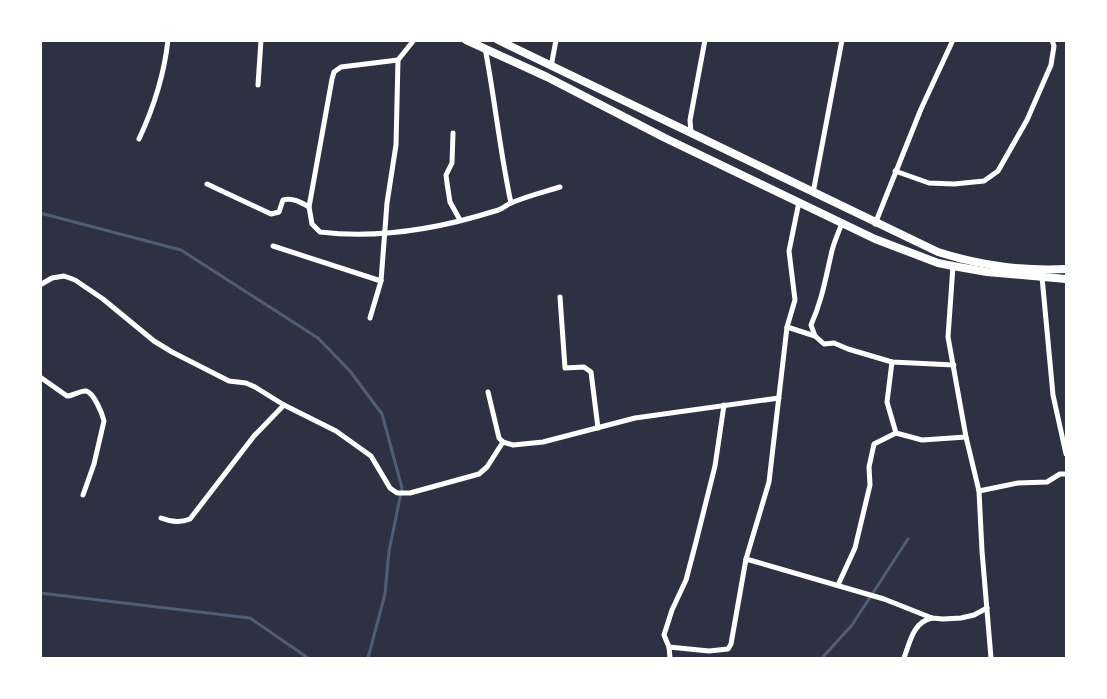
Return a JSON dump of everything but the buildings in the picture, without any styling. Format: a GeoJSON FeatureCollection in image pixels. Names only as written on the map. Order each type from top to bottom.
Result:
{"type":"FeatureCollection","features":[{"type":"Feature","properties":{"kind":"main road"},"geometry":{"type":"LineString","coordinates":[[466,40],[842,223],[938,263],[987,272],[1066,279]]}},
{"type":"Feature","properties":{"kind":"main road"},"geometry":{"type":"LineString","coordinates":[[498,40],[875,224],[938,252],[957,258],[1037,269],[1066,269]]}},
{"type":"Feature","properties":{"kind":"street"},"geometry":{"type":"LineString","coordinates":[[139,139],[157,96],[166,60],[168,40]]}},
{"type":"Feature","properties":{"kind":"street"},"geometry":{"type":"LineString","coordinates":[[258,85],[261,40]]}},
{"type":"Feature","properties":{"kind":"street"},"geometry":{"type":"LineString","coordinates":[[370,318],[381,281],[387,203],[396,145],[398,60],[414,40]]}},
{"type":"Feature","properties":{"kind":"street"},"geometry":{"type":"LineString","coordinates":[[550,67],[556,40]]}},
{"type":"Feature","properties":{"kind":"street"},"geometry":{"type":"LineString","coordinates":[[691,134],[690,120],[705,40]]}},
{"type":"Feature","properties":{"kind":"street"},"geometry":{"type":"LineString","coordinates":[[813,193],[842,40]]}},
{"type":"Feature","properties":{"kind":"street"},"geometry":{"type":"LineString","coordinates":[[875,224],[921,109],[953,40]]}},
{"type":"Feature","properties":{"kind":"street"},"geometry":{"type":"LineString","coordinates":[[895,171],[930,183],[954,184],[984,181],[998,171],[1027,120],[1051,65],[1052,40]]}},
{"type":"Feature","properties":{"kind":"street"},"geometry":{"type":"LineString","coordinates":[[485,48],[500,149],[511,203]]}},
{"type":"Feature","properties":{"kind":"street"},"geometry":{"type":"LineString","coordinates":[[398,60],[341,67],[334,72],[309,207],[312,224],[320,232],[385,235],[498,211],[511,203],[560,187]]}},
{"type":"Feature","properties":{"kind":"street"},"geometry":{"type":"LineString","coordinates":[[453,132],[452,163],[447,175],[447,183],[450,202],[460,220]]}},
{"type":"Feature","properties":{"kind":"street"},"geometry":{"type":"LineString","coordinates":[[207,184],[271,214],[279,212],[281,202],[288,198],[309,207]]}},
{"type":"Feature","properties":{"kind":"street"},"geometry":{"type":"LineString","coordinates":[[669,647],[709,651],[728,649],[731,644],[746,559],[769,482],[787,327],[795,300],[789,251],[798,202]]}},
{"type":"Feature","properties":{"kind":"street"},"geometry":{"type":"LineString","coordinates":[[815,336],[811,325],[820,306],[831,254],[842,223]]}},
{"type":"Feature","properties":{"kind":"street"},"geometry":{"type":"LineString","coordinates":[[273,246],[381,281]]}},
{"type":"Feature","properties":{"kind":"street"},"geometry":{"type":"LineString","coordinates":[[953,266],[948,337],[966,437],[980,491],[982,551],[991,658]]}},
{"type":"Feature","properties":{"kind":"street"},"geometry":{"type":"LineString","coordinates":[[40,285],[52,278],[64,276],[75,280],[103,299],[153,341],[229,381],[246,383],[255,387],[284,405],[336,431],[371,456],[390,488],[397,493],[406,494],[479,474],[487,467],[503,442]]}},
{"type":"Feature","properties":{"kind":"street"},"geometry":{"type":"LineString","coordinates":[[1042,277],[1053,395],[1066,454]]}},
{"type":"Feature","properties":{"kind":"street"},"geometry":{"type":"LineString","coordinates":[[560,297],[565,368],[584,367],[591,372],[598,428]]}},
{"type":"Feature","properties":{"kind":"street"},"geometry":{"type":"LineString","coordinates":[[787,327],[815,336],[824,344],[834,343],[892,362],[954,365]]}},
{"type":"Feature","properties":{"kind":"street"},"geometry":{"type":"LineString","coordinates":[[892,362],[887,402],[896,433]]}},
{"type":"Feature","properties":{"kind":"street"},"geometry":{"type":"LineString","coordinates":[[40,377],[67,396],[87,391],[103,416],[104,421],[94,464],[83,495]]}},
{"type":"Feature","properties":{"kind":"street"},"geometry":{"type":"LineString","coordinates":[[488,392],[499,438],[513,445],[543,442],[635,418],[780,398]]}},
{"type":"Feature","properties":{"kind":"street"},"geometry":{"type":"LineString","coordinates":[[162,518],[169,522],[183,522],[190,519],[254,436],[284,405]]}},
{"type":"Feature","properties":{"kind":"street"},"geometry":{"type":"LineString","coordinates":[[670,658],[669,647],[664,635],[672,610],[686,580],[696,542],[715,466],[724,405]]}},
{"type":"Feature","properties":{"kind":"street"},"geometry":{"type":"LineString","coordinates":[[838,585],[855,548],[870,485],[868,467],[874,444],[896,433],[922,440],[966,437]]}},
{"type":"Feature","properties":{"kind":"street"},"geometry":{"type":"LineString","coordinates":[[980,491],[1018,483],[1047,482],[1060,474],[1066,474]]}},
{"type":"Feature","properties":{"kind":"street"},"geometry":{"type":"LineString","coordinates":[[746,559],[838,585],[919,611],[932,618]]}},
{"type":"Feature","properties":{"kind":"street"},"geometry":{"type":"LineString","coordinates":[[904,658],[916,627],[925,619],[961,618],[974,615],[987,608]]}},
{"type":"Feature","properties":{"kind":"waterway"},"geometry":{"type":"LineString","coordinates":[[40,213],[181,250],[318,338],[350,371],[382,414],[402,488],[389,551],[385,594],[368,658]]}},
{"type":"Feature","properties":{"kind":"waterway"},"geometry":{"type":"LineString","coordinates":[[822,658],[852,625],[908,539]]}},
{"type":"Feature","properties":{"kind":"waterway"},"geometry":{"type":"LineString","coordinates":[[40,593],[250,618],[308,658]]}}]}
